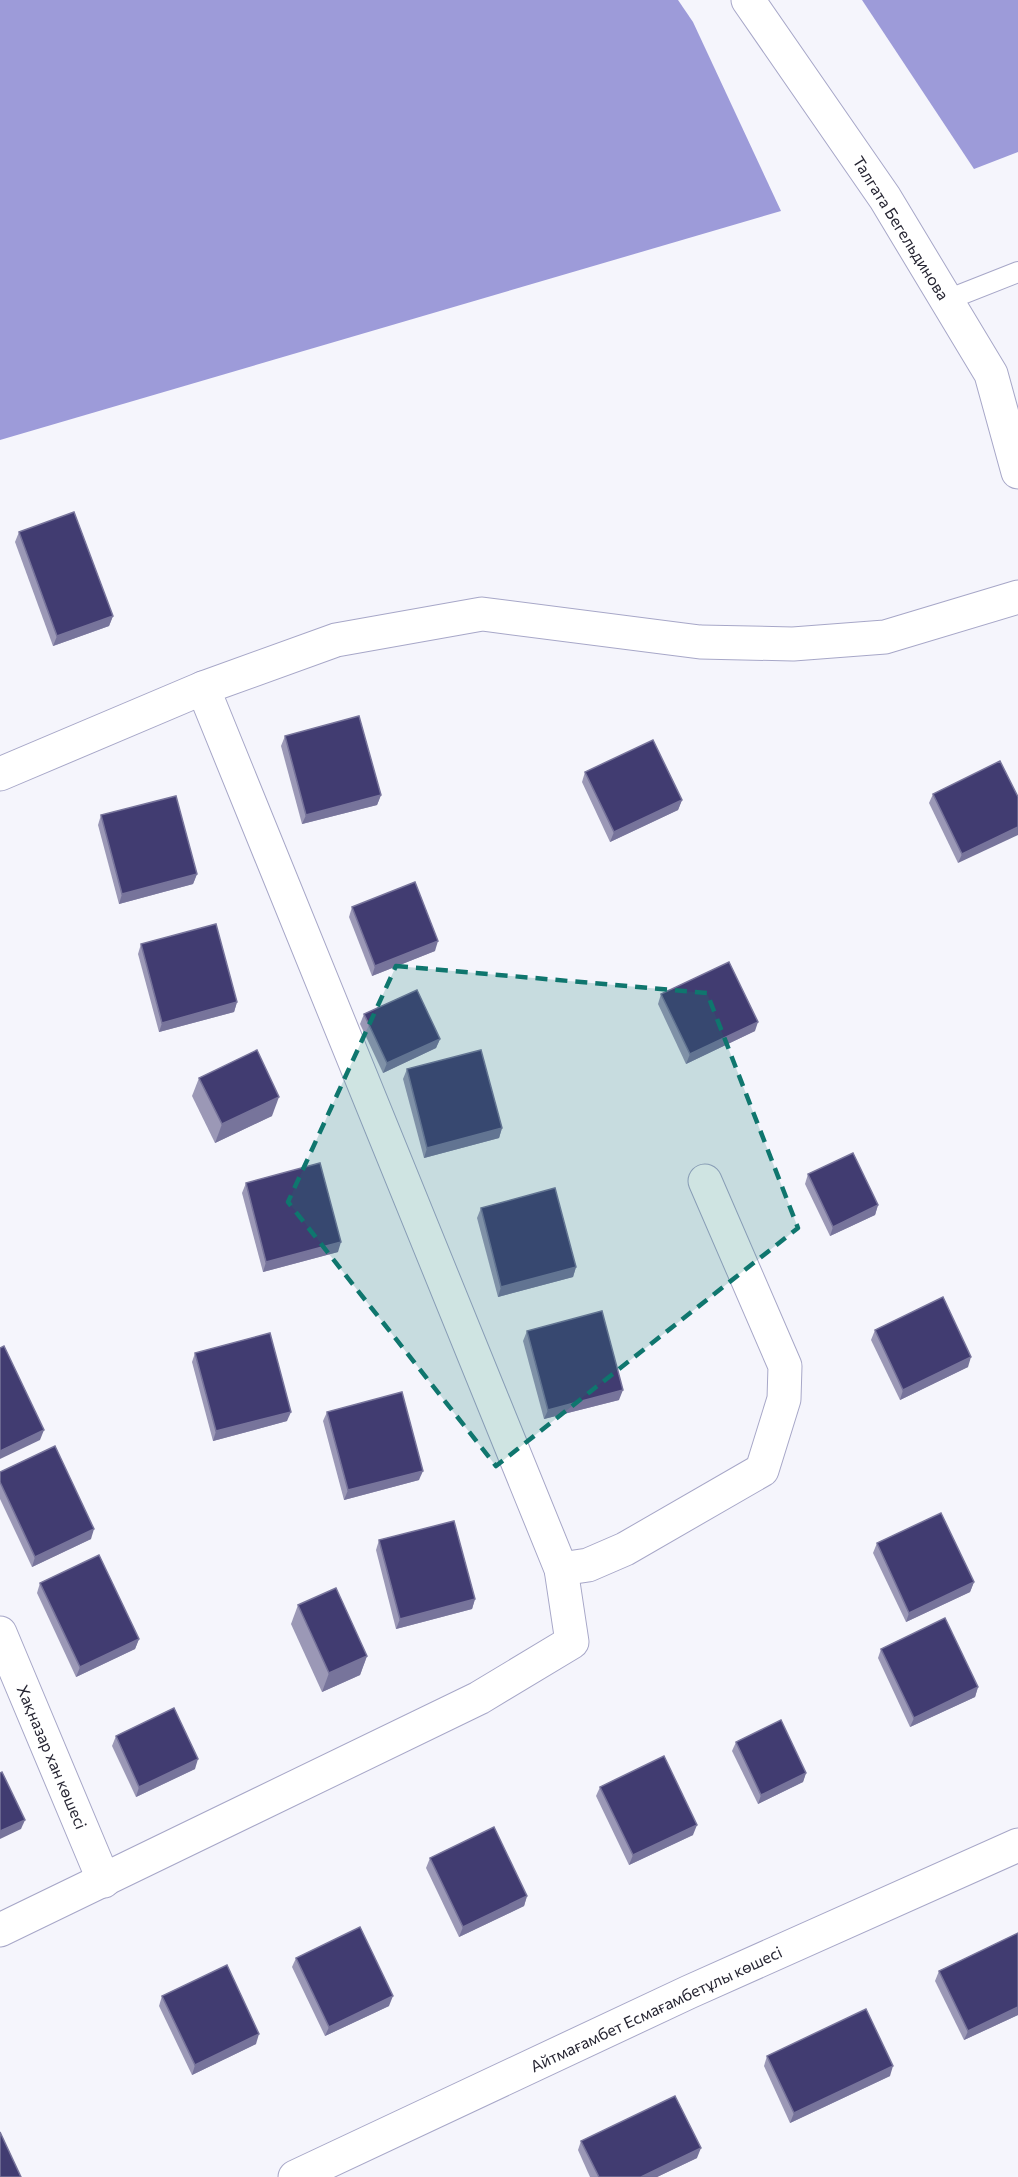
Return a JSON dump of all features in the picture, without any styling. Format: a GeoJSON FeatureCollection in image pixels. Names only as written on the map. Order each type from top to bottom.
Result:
{"type":"FeatureCollection","features":[{"type":"Feature","properties":{"kind":"street","name":"Талгата Бегельдинова"},"geometry":{"type":"LineString","coordinates":[[748,0],[885,198],[991,374],[1018,472]]}},
{"type":"Feature","properties":{"kind":"street"},"geometry":{"type":"LineString","coordinates":[[0,774],[203,688],[336,640],[482,614],[700,642],[793,644],[885,638],[1018,597]]}},
{"type":"Feature","properties":{"kind":"street"},"geometry":{"type":"LineString","coordinates":[[0,1930],[479,1698],[572,1642],[561,1569],[203,688]]}},
{"type":"Feature","properties":{"kind":"street"},"geometry":{"type":"LineString","coordinates":[[561,1569],[588,1565],[625,1549],[762,1470],[784,1399],[785,1366],[705,1180]]}},
{"type":"Feature","properties":{"kind":"street","name":"Хақназар хан көшесі"},"geometry":{"type":"LineString","coordinates":[[0,1633],[104,1881]]}},
{"type":"Feature","properties":{"kind":"street","name":"Айтмағамбет Есмағамбетұлы көшесі"},"geometry":{"type":"LineString","coordinates":[[295,2177],[689,1992],[1018,1845]]}},
{"type":"Feature","properties":{"kind":"lane"},"geometry":{"type":"LineString","coordinates":[[946,300],[1018,272]]}},
{"type":"Feature","properties":{"kind":"highlighted area"},"geometry":{"type":"Polygon","coordinates":[[[396,966],[707,993],[798,1228],[496,1466],[288,1202],[396,966]]]}},
{"type":"Feature","properties":{"kind":"water"},"geometry":{"type":"Polygon","coordinates":[[[0,0],[678,0],[693,22],[781,211],[0,440],[0,0]]]}},
{"type":"Feature","properties":{"kind":"water"},"geometry":{"type":"Polygon","coordinates":[[[862,0],[1018,0],[1018,152],[974,169],[862,0]]]}},
{"type":"Feature","properties":{"kind":"building"},"geometry":{"type":"Polygon","coordinates":[[[74,512],[113,616],[57,636],[19,532],[74,512]]]}},
{"type":"Feature","properties":{"kind":"building"},"geometry":{"type":"Polygon","coordinates":[[[359,716],[381,795],[306,815],[285,736],[359,716]]]}},
{"type":"Feature","properties":{"kind":"building"},"geometry":{"type":"Polygon","coordinates":[[[653,740],[682,800],[614,832],[585,772],[653,740]]]}},
{"type":"Feature","properties":{"kind":"building"},"geometry":{"type":"Polygon","coordinates":[[[1000,761],[1018,797],[1018,827],[962,854],[933,794],[1000,761]]]}},
{"type":"Feature","properties":{"kind":"building"},"geometry":{"type":"Polygon","coordinates":[[[176,796],[197,874],[122,894],[101,815],[176,796]]]}},
{"type":"Feature","properties":{"kind":"building"},"geometry":{"type":"Polygon","coordinates":[[[415,882],[438,941],[375,966],[352,907],[415,882]]]}},
{"type":"Feature","properties":{"kind":"building"},"geometry":{"type":"Polygon","coordinates":[[[216,924],[237,1002],[162,1023],[141,944],[216,924]]]}},
{"type":"Feature","properties":{"kind":"building"},"geometry":{"type":"Polygon","coordinates":[[[729,962],[758,1022],[690,1054],[661,994],[729,962]]]}},
{"type":"Feature","properties":{"kind":"building"},"geometry":{"type":"Polygon","coordinates":[[[417,990],[440,1039],[387,1063],[364,1014],[417,990]]]}},
{"type":"Feature","properties":{"kind":"building"},"geometry":{"type":"Polygon","coordinates":[[[257,1050],[279,1097],[222,1124],[199,1078],[257,1050]]]}},
{"type":"Feature","properties":{"kind":"building"},"geometry":{"type":"Polygon","coordinates":[[[481,1050],[502,1128],[427,1148],[407,1069],[481,1050]]]}},
{"type":"Feature","properties":{"kind":"building"},"geometry":{"type":"Polygon","coordinates":[[[853,1153],[878,1205],[833,1227],[808,1174],[853,1153]]]}},
{"type":"Feature","properties":{"kind":"building"},"geometry":{"type":"Polygon","coordinates":[[[320,1163],[341,1242],[266,1262],[246,1183],[320,1163]]]}},
{"type":"Feature","properties":{"kind":"building"},"geometry":{"type":"Polygon","coordinates":[[[555,1188],[576,1267],[501,1287],[481,1208],[555,1188]]]}},
{"type":"Feature","properties":{"kind":"building"},"geometry":{"type":"Polygon","coordinates":[[[943,1297],[971,1357],[903,1390],[875,1330],[943,1297]]]}},
{"type":"Feature","properties":{"kind":"building"},"geometry":{"type":"Polygon","coordinates":[[[602,1311],[623,1390],[548,1410],[527,1331],[602,1311]]]}},
{"type":"Feature","properties":{"kind":"building"},"geometry":{"type":"Polygon","coordinates":[[[270,1333],[291,1412],[216,1431],[195,1353],[270,1333]]]}},
{"type":"Feature","properties":{"kind":"building"},"geometry":{"type":"Polygon","coordinates":[[[4,1346],[44,1430],[0,1451],[0,1348],[4,1346]]]}},
{"type":"Feature","properties":{"kind":"building"},"geometry":{"type":"Polygon","coordinates":[[[402,1392],[423,1471],[348,1490],[327,1412],[402,1392]]]}},
{"type":"Feature","properties":{"kind":"building"},"geometry":{"type":"Polygon","coordinates":[[[55,1446],[94,1529],[35,1557],[0,1482],[0,1472],[55,1446]]]}},
{"type":"Feature","properties":{"kind":"building"},"geometry":{"type":"Polygon","coordinates":[[[941,1513],[974,1582],[909,1613],[877,1543],[941,1513]]]}},
{"type":"Feature","properties":{"kind":"building"},"geometry":{"type":"Polygon","coordinates":[[[454,1521],[475,1599],[400,1619],[379,1540],[454,1521]]]}},
{"type":"Feature","properties":{"kind":"building"},"geometry":{"type":"Polygon","coordinates":[[[99,1555],[139,1639],[80,1667],[40,1583],[99,1555]]]}},
{"type":"Feature","properties":{"kind":"building"},"geometry":{"type":"Polygon","coordinates":[[[336,1588],[367,1656],[329,1673],[298,1605],[336,1588]]]}},
{"type":"Feature","properties":{"kind":"building"},"geometry":{"type":"Polygon","coordinates":[[[945,1618],[978,1687],[914,1718],[881,1649],[945,1618]]]}},
{"type":"Feature","properties":{"kind":"building"},"geometry":{"type":"Polygon","coordinates":[[[174,1708],[198,1759],[139,1787],[116,1736],[174,1708]]]}},
{"type":"Feature","properties":{"kind":"building"},"geometry":{"type":"Polygon","coordinates":[[[781,1720],[806,1773],[761,1795],[736,1742],[781,1720]]]}},
{"type":"Feature","properties":{"kind":"building"},"geometry":{"type":"Polygon","coordinates":[[[664,1756],[697,1825],[633,1855],[600,1787],[664,1756]]]}},
{"type":"Feature","properties":{"kind":"building"},"geometry":{"type":"Polygon","coordinates":[[[2,1772],[25,1820],[0,1831],[0,1773],[2,1772]]]}},
{"type":"Feature","properties":{"kind":"building"},"geometry":{"type":"Polygon","coordinates":[[[494,1827],[527,1896],[463,1927],[430,1858],[494,1827]]]}},
{"type":"Feature","properties":{"kind":"building"},"geometry":{"type":"Polygon","coordinates":[[[360,1927],[393,1996],[329,2027],[296,1958],[360,1927]]]}},
{"type":"Feature","properties":{"kind":"building"},"geometry":{"type":"Polygon","coordinates":[[[1018,1933],[1018,2007],[968,2031],[939,1971],[1018,1933]]]}},
{"type":"Feature","properties":{"kind":"building"},"geometry":{"type":"Polygon","coordinates":[[[227,1965],[259,2034],[195,2065],[162,1996],[227,1965]]]}},
{"type":"Feature","properties":{"kind":"building"},"geometry":{"type":"Polygon","coordinates":[[[866,2009],[893,2066],[794,2113],[767,2056],[866,2009]]]}},
{"type":"Feature","properties":{"kind":"building"},"geometry":{"type":"Polygon","coordinates":[[[675,2096],[701,2148],[641,2177],[599,2177],[581,2141],[675,2096]]]}},
{"type":"Feature","properties":{"kind":"building"},"geometry":{"type":"Polygon","coordinates":[[[0,2132],[21,2177],[0,2177],[0,2132]]]}}]}
